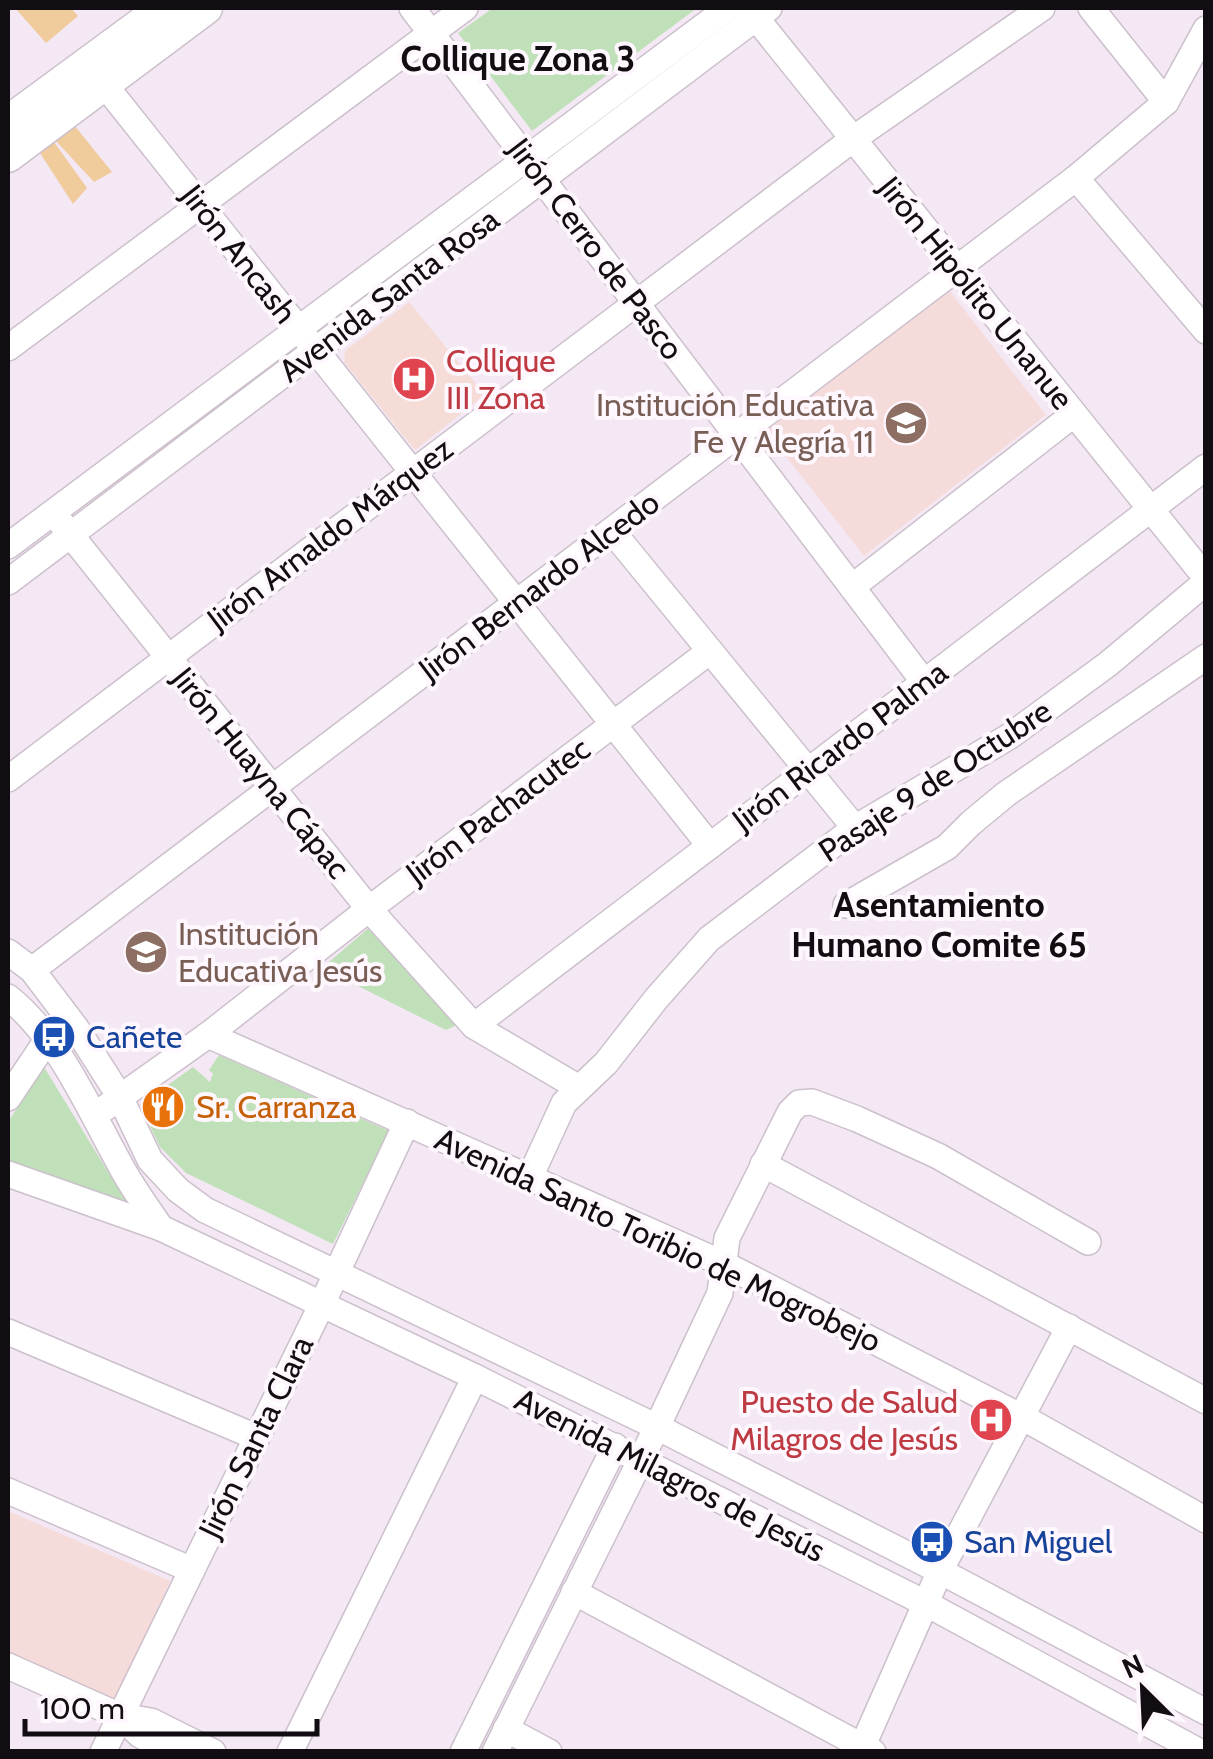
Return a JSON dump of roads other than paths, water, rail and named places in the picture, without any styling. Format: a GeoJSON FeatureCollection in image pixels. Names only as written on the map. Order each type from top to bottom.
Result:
{"type":"FeatureCollection","features":[{"type":"Feature","properties":{"kind":"main road"},"geometry":{"type":"LineString","coordinates":[[8,122],[159,8]]}},
{"type":"Feature","properties":{"kind":"main road"},"geometry":{"type":"LineString","coordinates":[[8,156],[206,8]]}},
{"type":"Feature","properties":{"kind":"street","name":"Jirón Cerro de Pasco"},"geometry":{"type":"LineString","coordinates":[[412,8],[924,682]]}},
{"type":"Feature","properties":{"kind":"street"},"geometry":{"type":"LineString","coordinates":[[8,348],[466,8]]}},
{"type":"Feature","properties":{"kind":"street","name":"Avenida Santa Rosa"},"geometry":{"type":"LineString","coordinates":[[8,582],[316,350],[728,8]]}},
{"type":"Feature","properties":{"kind":"street","name":"Jirón Arnaldo Márquez"},"geometry":{"type":"LineString","coordinates":[[8,778],[853,139],[1042,8]]}},
{"type":"Feature","properties":{"kind":"street"},"geometry":{"type":"LineString","coordinates":[[1090,8],[1166,102]]}},
{"type":"Feature","properties":{"kind":"street","name":"Avenida Santa Rosa"},"geometry":{"type":"LineString","coordinates":[[8,546],[297,328],[758,11]]}},
{"type":"Feature","properties":{"kind":"street","name":"Jirón Hipólito Unanue"},"geometry":{"type":"LineString","coordinates":[[758,11],[853,139],[1206,580]]}},
{"type":"Feature","properties":{"kind":"street","name":"Jirón Bernardo Alcedo"},"geometry":{"type":"LineString","coordinates":[[32,970],[1076,178],[1166,102],[1206,29]]}},
{"type":"Feature","properties":{"kind":"street","name":"Jirón Ancash"},"geometry":{"type":"LineString","coordinates":[[104,84],[710,846]]}},
{"type":"Feature","properties":{"kind":"street"},"geometry":{"type":"LineString","coordinates":[[1076,178],[1206,331]]}},
{"type":"Feature","properties":{"kind":"street"},"geometry":{"type":"LineString","coordinates":[[852,587],[1074,415]]}},
{"type":"Feature","properties":{"kind":"street","name":"Jirón Ricardo Palma"},"geometry":{"type":"LineString","coordinates":[[474,1026],[1206,467]]}},
{"type":"Feature","properties":{"kind":"street","name":"Jirón Huayna Cápac"},"geometry":{"type":"LineString","coordinates":[[52,513],[369,909],[474,1026],[579,1088]]}},
{"type":"Feature","properties":{"kind":"street"},"geometry":{"type":"LineString","coordinates":[[612,530],[855,828]]}},
{"type":"Feature","properties":{"kind":"street","name":"Pasaje 9 de Octubre"},"geometry":{"type":"LineString","coordinates":[[530,1176],[564,1103],[606,1062],[709,939],[855,828],[1010,736],[1108,664],[1206,580]]}},
{"type":"Feature","properties":{"kind":"street","name":"Jirón Pachacutec"},"geometry":{"type":"LineString","coordinates":[[94,1116],[208,1036],[710,651]]}},
{"type":"Feature","properties":{"kind":"street"},"geometry":{"type":"LineString","coordinates":[[846,905],[946,847],[1006,794],[1206,656]]}},
{"type":"Feature","properties":{"kind":"street","name":"Avenida Milagros de Jesús"},"geometry":{"type":"LineString","coordinates":[[8,952],[32,970],[76,1028],[120,1098],[150,1160],[178,1190],[205,1210],[657,1427],[1206,1712]]}},
{"type":"Feature","properties":{"kind":"street","name":"Avenida Milagros de Jesús"},"geometry":{"type":"LineString","coordinates":[[8,997],[70,1072],[124,1172],[161,1228],[615,1446],[925,1603],[1200,1752]]}},
{"type":"Feature","properties":{"kind":"street","name":"Avenida Santo Toribio de Mogrobejo"},"geometry":{"type":"LineString","coordinates":[[208,1036],[724,1264],[1022,1418],[1206,1520]]}},
{"type":"Feature","properties":{"kind":"street"},"geometry":{"type":"LineString","coordinates":[[8,1098],[47,1040]]}},
{"type":"Feature","properties":{"kind":"street"},"geometry":{"type":"LineString","coordinates":[[549,1752],[501,1740],[720,1293],[727,1238],[762,1164],[790,1112],[799,1103],[812,1102],[857,1119],[938,1156],[1088,1242]]}},
{"type":"Feature","properties":{"kind":"street","name":"Jirón Santa Clara"},"geometry":{"type":"LineString","coordinates":[[103,1752],[407,1122]]}},
{"type":"Feature","properties":{"kind":"street"},"geometry":{"type":"LineString","coordinates":[[762,1164],[1206,1401]]}},
{"type":"Feature","properties":{"kind":"street"},"geometry":{"type":"LineString","coordinates":[[8,1174],[161,1228]]}},
{"type":"Feature","properties":{"kind":"street"},"geometry":{"type":"LineString","coordinates":[[574,1592],[865,1750],[940,1571],[1069,1327]]}},
{"type":"Feature","properties":{"kind":"street"},"geometry":{"type":"LineString","coordinates":[[10,1337],[256,1437]]}},
{"type":"Feature","properties":{"kind":"street"},"geometry":{"type":"LineString","coordinates":[[290,1752],[475,1378]]}},
{"type":"Feature","properties":{"kind":"street"},"geometry":{"type":"LineString","coordinates":[[463,1752],[615,1446]]}},
{"type":"Feature","properties":{"kind":"street"},"geometry":{"type":"LineString","coordinates":[[8,1491],[192,1570]]}},
{"type":"Feature","properties":{"kind":"street"},"geometry":{"type":"LineString","coordinates":[[8,1666],[120,1716],[151,1721],[213,1752]]}},
{"type":"Feature","properties":{"kind":"street"},"geometry":{"type":"LineString","coordinates":[[120,1716],[140,1735],[172,1752]]}},
{"type":"Feature","properties":{"kind":"place","name":"Collique III Zona"},"geometry":{"type":"Point","coordinates":[414,379]}},
{"type":"Feature","properties":{"kind":"place","name":"Institución Educativa Fe y Alegría 11"},"geometry":{"type":"Point","coordinates":[906,423]}},
{"type":"Feature","properties":{"kind":"place","name":"Institución Educativa Jesús"},"geometry":{"type":"Point","coordinates":[146,952]}},
{"type":"Feature","properties":{"kind":"place","name":"Cañete"},"geometry":{"type":"Point","coordinates":[54,1037]}},
{"type":"Feature","properties":{"kind":"place","name":"Sr. Carranza"},"geometry":{"type":"Point","coordinates":[163,1107]}},
{"type":"Feature","properties":{"kind":"place","name":"Puesto de Salud Milagros de Jesús"},"geometry":{"type":"Point","coordinates":[991,1420]}},
{"type":"Feature","properties":{"kind":"place","name":"San Miguel"},"geometry":{"type":"Point","coordinates":[932,1542]}},
{"type":"Feature","properties":{"kind":"district","name":"Collique Zona 3"},"geometry":{"type":"Point","coordinates":[518,59]}},
{"type":"Feature","properties":{"kind":"district","name":"Asentamiento Humano Comite 65"},"geometry":{"type":"Point","coordinates":[939,925]}}]}
